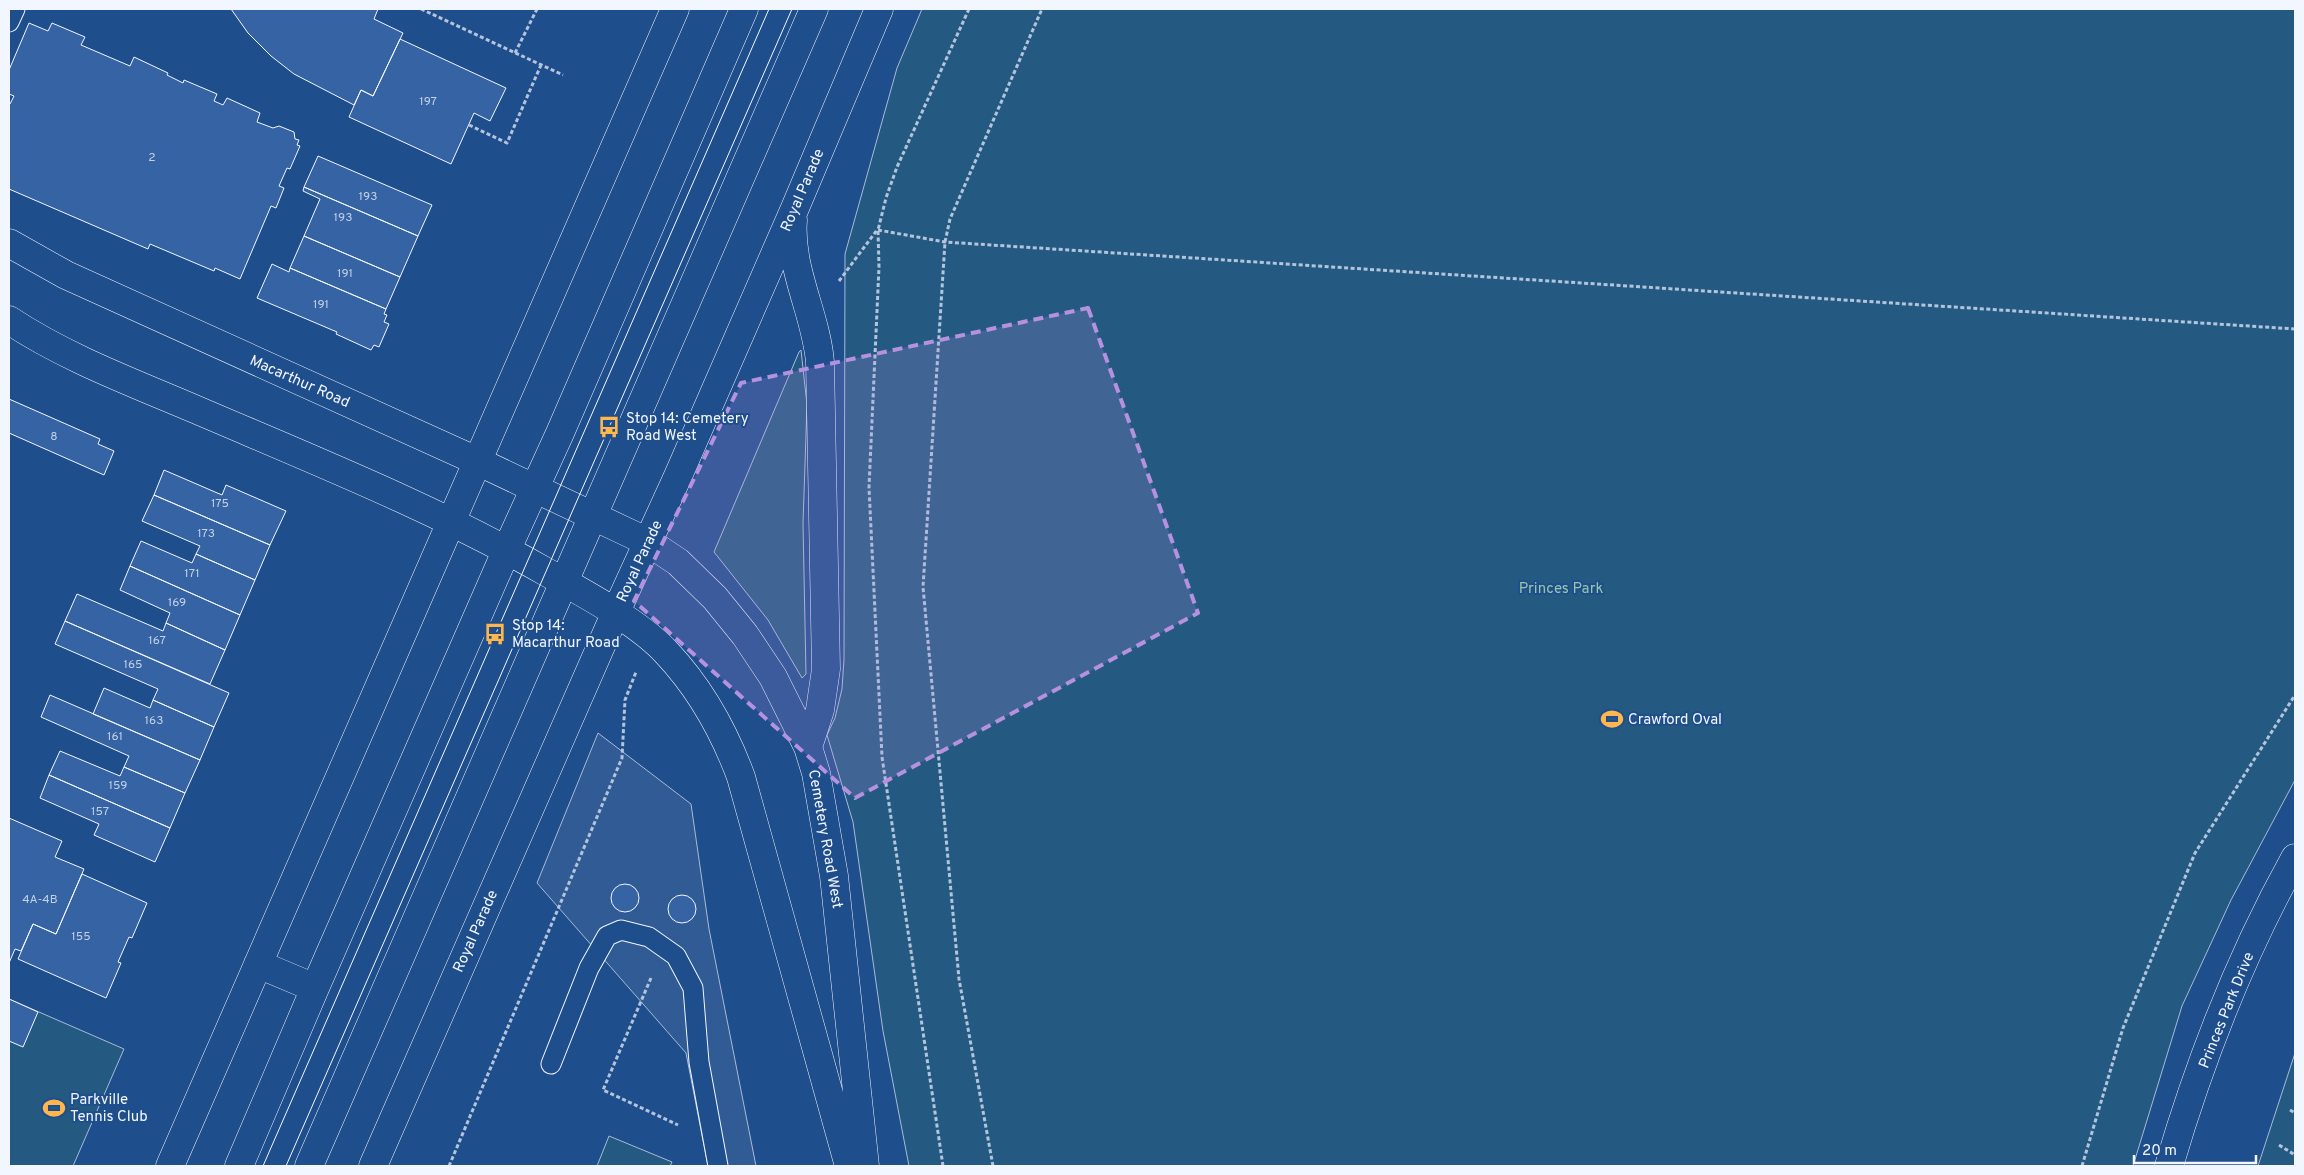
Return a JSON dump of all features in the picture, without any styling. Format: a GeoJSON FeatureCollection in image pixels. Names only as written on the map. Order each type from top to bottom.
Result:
{"type":"FeatureCollection","features":[{"type":"Feature","properties":{"kind":"main road"},"geometry":{"type":"LineString","coordinates":[[170,1166],[675,9]]}},
{"type":"Feature","properties":{"kind":"main road"},"geometry":{"type":"LineString","coordinates":[[240,1166],[315,988],[744,9]]}},
{"type":"Feature","properties":{"kind":"main road"},"geometry":{"type":"LineString","coordinates":[[310,1166],[814,9]]}},
{"type":"Feature","properties":{"kind":"main road","name":"Royal Parade"},"geometry":{"type":"LineString","coordinates":[[373,1166],[795,208],[879,9]]}},
{"type":"Feature","properties":{"kind":"main road"},"geometry":{"type":"LineString","coordinates":[[795,208],[792,234],[795,259],[812,315],[820,362],[826,669],[820,710],[808,747]]}},
{"type":"Feature","properties":{"kind":"main road","name":"Macarthur Road"},"geometry":{"type":"LineString","coordinates":[[9,243],[42,262],[477,460],[593,516]]}},
{"type":"Feature","properties":{"kind":"main road"},"geometry":{"type":"LineString","coordinates":[[9,259],[42,262]]}},
{"type":"Feature","properties":{"kind":"main road"},"geometry":{"type":"LineString","coordinates":[[9,320],[45,342],[110,373],[451,522],[507,549],[650,636],[666,652],[697,689],[720,727],[732,754],[750,807],[791,965],[849,1166]]}},
{"type":"Feature","properties":{"kind":"main road","name":"Cemetery Road West"},"geometry":{"type":"LineString","coordinates":[[593,516],[648,542],[678,562],[715,598],[745,635],[773,677],[808,747],[816,773],[834,876],[865,1166]]}},
{"type":"Feature","properties":{"kind":"main road","name":"Princes Park Drive"},"geometry":{"type":"LineString","coordinates":[[2169,1166],[2183,1120],[2226,1004],[2278,890],[2295,858]]}},
{"type":"Feature","properties":{"kind":"main road"},"geometry":{"type":"LineString","coordinates":[[258,964],[315,988]]}},
{"type":"Feature","properties":{"kind":"lane"},"geometry":{"type":"LineString","coordinates":[[9,22],[14,9]]}},
{"type":"Feature","properties":{"kind":"lane"},"geometry":{"type":"LineString","coordinates":[[551,1064],[589,968],[607,936],[621,930],[648,937],[676,956],[693,988],[699,1062],[718,1166]]}},
{"type":"Feature","properties":{"kind":"path"},"geometry":{"type":"LineString","coordinates":[[421,9],[431,11],[563,75]]}},
{"type":"Feature","properties":{"kind":"path"},"geometry":{"type":"LineString","coordinates":[[515,53],[537,9]]}},
{"type":"Feature","properties":{"kind":"path"},"geometry":{"type":"LineString","coordinates":[[943,1166],[882,757],[869,486],[879,267],[878,230],[886,198],[898,167],[968,9]]}},
{"type":"Feature","properties":{"kind":"path"},"geometry":{"type":"LineString","coordinates":[[994,1166],[959,980],[923,587],[945,242],[950,219],[1042,9]]}},
{"type":"Feature","properties":{"kind":"path"},"geometry":{"type":"LineString","coordinates":[[469,125],[507,143],[541,65]]}},
{"type":"Feature","properties":{"kind":"path"},"geometry":{"type":"LineString","coordinates":[[878,230],[945,242],[2295,329]]}},
{"type":"Feature","properties":{"kind":"path"},"geometry":{"type":"LineString","coordinates":[[812,315],[878,230]]}},
{"type":"Feature","properties":{"kind":"path"},"geometry":{"type":"LineString","coordinates":[[449,1166],[622,758],[625,700],[650,636]]}},
{"type":"Feature","properties":{"kind":"path"},"geometry":{"type":"LineString","coordinates":[[2082,1166],[2124,1028],[2195,853],[2295,695]]}},
{"type":"Feature","properties":{"kind":"path"},"geometry":{"type":"LineString","coordinates":[[651,978],[603,1090],[679,1125],[710,1120]]}},
{"type":"Feature","properties":{"kind":"path"},"geometry":{"type":"LineString","coordinates":[[2290,1110],[2295,1113]]}},
{"type":"Feature","properties":{"kind":"path"},"geometry":{"type":"LineString","coordinates":[[2279,1145],[2295,1155]]}},
{"type":"Feature","properties":{"kind":"highlighted area"},"geometry":{"type":"Polygon","coordinates":[[[1088,308],[1198,613],[855,798],[634,601],[741,383],[1088,308]]]}},
{"type":"Feature","properties":{"kind":"green space","name":"Princes Park"},"geometry":{"type":"Polygon","coordinates":[[[922,9],[2295,9],[2295,780],[2231,900],[2182,1006],[2133,1166],[909,1166],[883,1031],[853,822],[827,735],[835,718],[842,689],[844,659],[845,254],[897,68],[922,9]]]}},
{"type":"Feature","properties":{"kind":"green space"},"geometry":{"type":"Polygon","coordinates":[[[801,350],[807,405],[803,524],[806,674],[802,678],[768,620],[714,552],[801,350]]]}},
{"type":"Feature","properties":{"kind":"green space","name":"Parkville Tennis Club"},"geometry":{"type":"Polygon","coordinates":[[[9,999],[124,1049],[73,1166],[9,1166],[9,999]]]}},
{"type":"Feature","properties":{"kind":"green space"},"geometry":{"type":"Polygon","coordinates":[[[2295,1053],[2295,1166],[2258,1166],[2295,1053]]]}},
{"type":"Feature","properties":{"kind":"green space"},"geometry":{"type":"Polygon","coordinates":[[[609,1136],[672,1162],[670,1166],[597,1166],[609,1136]]]}},
{"type":"Feature","properties":{"kind":"shaded area"},"geometry":{"type":"Polygon","coordinates":[[[598,733],[691,804],[709,929],[756,1166],[708,1166],[686,1053],[537,883],[598,733]]]}},
{"type":"Feature","properties":{"kind":"building"},"geometry":{"type":"Polygon","coordinates":[[[231,9],[378,9],[374,19],[403,33],[373,96],[361,90],[354,105],[294,74],[271,56],[248,33],[231,9]]]}},
{"type":"Feature","properties":{"kind":"building"},"geometry":{"type":"Polygon","coordinates":[[[29,23],[48,31],[52,23],[85,37],[81,45],[130,66],[134,57],[168,73],[167,75],[183,83],[184,80],[217,94],[214,101],[223,105],[227,98],[260,113],[257,122],[273,128],[279,126],[294,132],[295,139],[299,140],[297,145],[300,146],[290,169],[287,168],[279,186],[284,188],[276,208],[271,206],[240,279],[215,268],[214,271],[150,244],[148,249],[9,189],[9,104],[14,96],[9,94],[9,70],[29,23]]]}},
{"type":"Feature","properties":{"kind":"building"},"geometry":{"type":"Polygon","coordinates":[[[400,39],[506,88],[490,121],[474,113],[451,164],[349,117],[361,90],[373,96],[400,39]]]}},
{"type":"Feature","properties":{"kind":"building"},"geometry":{"type":"Polygon","coordinates":[[[318,156],[432,205],[418,236],[304,187],[318,156]]]}},
{"type":"Feature","properties":{"kind":"building"},"geometry":{"type":"Polygon","coordinates":[[[304,187],[418,236],[400,277],[304,236],[320,199],[303,191],[304,187]]]}},
{"type":"Feature","properties":{"kind":"building"},"geometry":{"type":"Polygon","coordinates":[[[304,236],[400,277],[386,309],[290,268],[304,236]]]}},
{"type":"Feature","properties":{"kind":"building"},"geometry":{"type":"Polygon","coordinates":[[[272,264],[289,272],[290,268],[386,309],[384,314],[387,315],[384,322],[389,324],[379,347],[374,345],[371,350],[336,334],[337,332],[257,298],[272,264]]]}},
{"type":"Feature","properties":{"kind":"building"},"geometry":{"type":"Polygon","coordinates":[[[9,399],[100,439],[98,444],[114,451],[104,475],[9,433],[9,399]]]}},
{"type":"Feature","properties":{"kind":"building"},"geometry":{"type":"Polygon","coordinates":[[[164,470],[222,495],[226,485],[286,511],[270,545],[154,495],[164,470]]]}},
{"type":"Feature","properties":{"kind":"building"},"geometry":{"type":"Polygon","coordinates":[[[154,495],[270,545],[255,580],[196,554],[200,546],[142,521],[154,495]]]}},
{"type":"Feature","properties":{"kind":"building"},"geometry":{"type":"Polygon","coordinates":[[[141,541],[192,563],[196,554],[255,580],[240,615],[130,566],[141,541]]]}},
{"type":"Feature","properties":{"kind":"building"},"geometry":{"type":"Polygon","coordinates":[[[130,566],[240,615],[225,650],[166,623],[170,613],[120,590],[130,566]]]}},
{"type":"Feature","properties":{"kind":"building"},"geometry":{"type":"Polygon","coordinates":[[[77,594],[163,631],[166,623],[225,650],[210,684],[65,621],[77,594]]]}},
{"type":"Feature","properties":{"kind":"building"},"geometry":{"type":"Polygon","coordinates":[[[65,621],[229,693],[214,727],[153,700],[158,689],[55,644],[65,621]]]}},
{"type":"Feature","properties":{"kind":"building"},"geometry":{"type":"Polygon","coordinates":[[[104,688],[150,708],[153,700],[214,727],[200,760],[93,714],[104,688]]]}},
{"type":"Feature","properties":{"kind":"building"},"geometry":{"type":"Polygon","coordinates":[[[50,695],[200,760],[185,793],[124,767],[129,756],[41,717],[50,695]]]}},
{"type":"Feature","properties":{"kind":"building"},"geometry":{"type":"Polygon","coordinates":[[[60,751],[120,776],[124,767],[185,793],[170,828],[49,775],[60,751]]]}},
{"type":"Feature","properties":{"kind":"building"},"geometry":{"type":"Polygon","coordinates":[[[49,775],[170,828],[155,862],[94,835],[99,824],[40,798],[49,775]]]}},
{"type":"Feature","properties":{"kind":"building"},"geometry":{"type":"Polygon","coordinates":[[[9,818],[62,841],[55,857],[84,869],[56,934],[33,924],[21,951],[15,949],[9,963],[9,818]]]}},
{"type":"Feature","properties":{"kind":"building"},"geometry":{"type":"Polygon","coordinates":[[[82,874],[147,903],[132,938],[129,937],[118,962],[121,963],[106,998],[18,959],[33,924],[56,934],[82,874]]]}},
{"type":"Feature","properties":{"kind":"building"},"geometry":{"type":"Polygon","coordinates":[[[625,884],[635,888],[639,898],[635,908],[625,912],[615,908],[611,898],[615,888],[625,884]]]}},
{"type":"Feature","properties":{"kind":"building"},"geometry":{"type":"Polygon","coordinates":[[[682,895],[692,899],[696,909],[692,919],[682,923],[672,919],[668,909],[672,899],[682,895]]]}},
{"type":"Feature","properties":{"kind":"building"},"geometry":{"type":"Polygon","coordinates":[[[9,999],[38,1012],[23,1047],[9,1041],[9,999]]]}},
{"type":"Feature","properties":{"kind":"tram line"},"geometry":{"type":"LineString","coordinates":[[263,1166],[769,9]]}},
{"type":"Feature","properties":{"kind":"tram line"},"geometry":{"type":"LineString","coordinates":[[286,1166],[792,9]]}},
{"type":"Feature","properties":{"kind":"place","name":"Stop 14: Cemetery Road West"},"geometry":{"type":"Point","coordinates":[609,427]}},
{"type":"Feature","properties":{"kind":"place","name":"Stop 14: Macarthur Road"},"geometry":{"type":"Point","coordinates":[495,634]}},
{"type":"Feature","properties":{"kind":"place","name":"Crawford Oval"},"geometry":{"type":"Point","coordinates":[1612,719]}},
{"type":"Feature","properties":{"kind":"place","name":"Parkville Tennis Club"},"geometry":{"type":"Point","coordinates":[54,1108]}}]}
